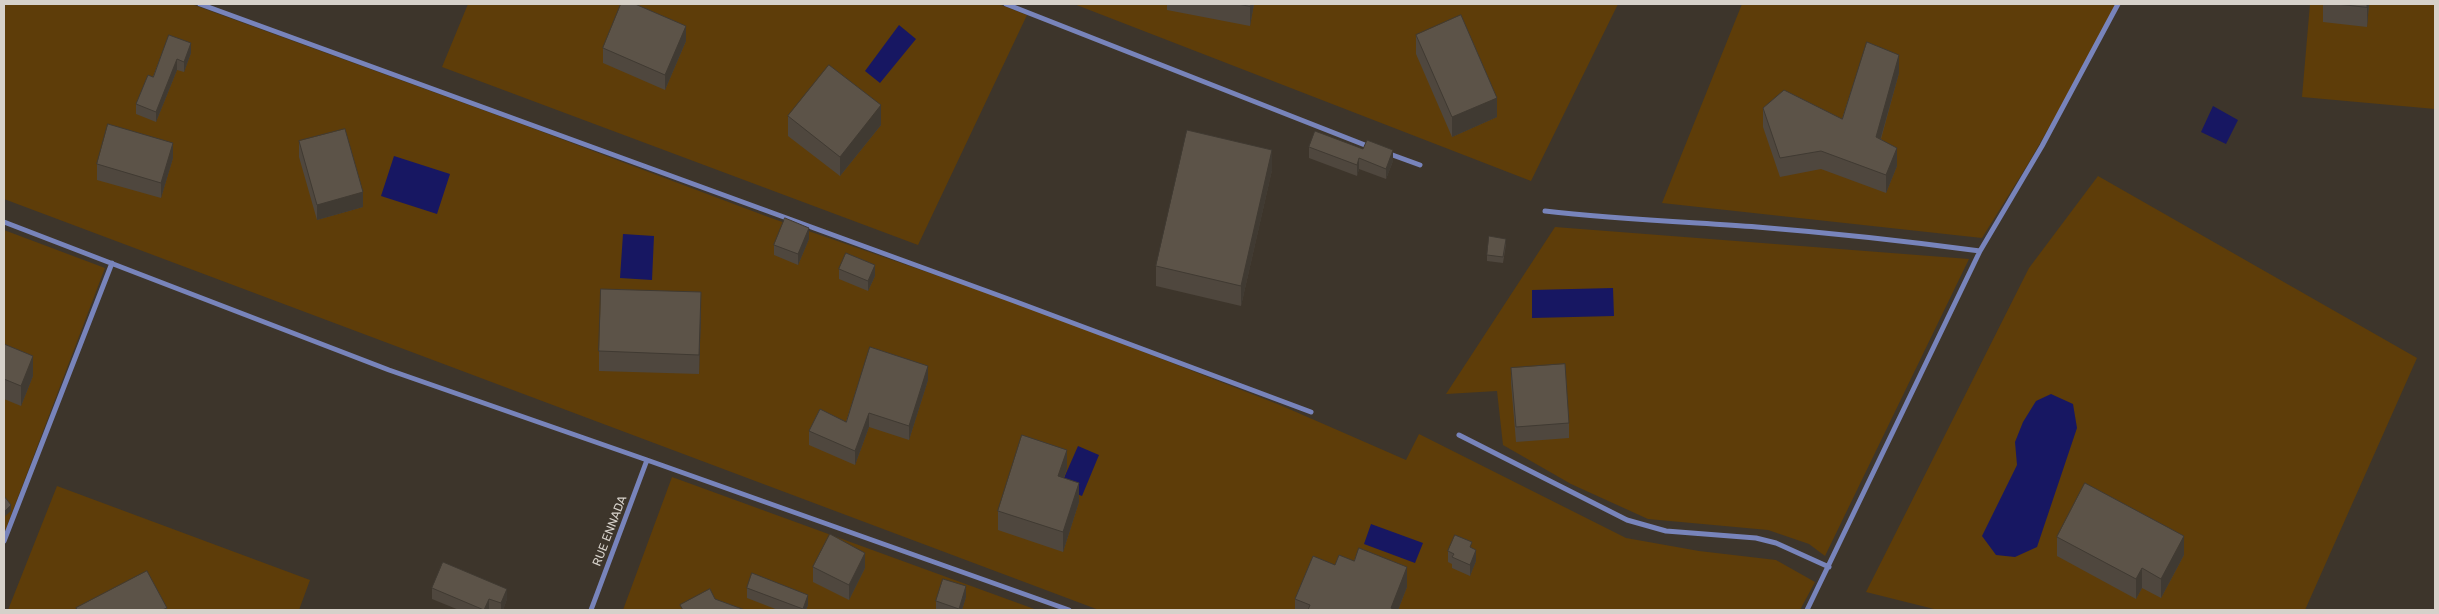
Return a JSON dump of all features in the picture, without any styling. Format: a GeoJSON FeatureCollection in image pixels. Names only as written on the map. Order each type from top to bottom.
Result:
{"type":"FeatureCollection","features":[{"type":"Feature","properties":{"kind":"street"},"geometry":{"type":"LineString","coordinates":[[200,4],[1014,301],[1311,412]]}},
{"type":"Feature","properties":{"kind":"street"},"geometry":{"type":"LineString","coordinates":[[1006,4],[1420,165]]}},
{"type":"Feature","properties":{"kind":"street"},"geometry":{"type":"LineString","coordinates":[[1807,610],[1980,251],[2042,146],[2118,4]]}},
{"type":"Feature","properties":{"kind":"street"},"geometry":{"type":"LineString","coordinates":[[1545,211],[1602,218],[1809,232],[1980,251]]}},
{"type":"Feature","properties":{"kind":"street"},"geometry":{"type":"LineString","coordinates":[[4,222],[389,370],[1069,610]]}},
{"type":"Feature","properties":{"kind":"street"},"geometry":{"type":"LineString","coordinates":[[4,541],[112,262]]}},
{"type":"Feature","properties":{"kind":"street"},"geometry":{"type":"LineString","coordinates":[[1459,435],[1627,520],[1666,531],[1756,538],[1776,543],[1829,567]]}},
{"type":"Feature","properties":{"kind":"street","name":"RUE ENNADA"},"geometry":{"type":"LineString","coordinates":[[591,610],[647,460]]}},
{"type":"Feature","properties":{"kind":"shaded area"},"geometry":{"type":"Polygon","coordinates":[[[4,4],[191,4],[524,125],[771,218],[1028,307],[1280,405],[1406,460],[1419,434],[1626,538],[1699,551],[1776,560],[1815,582],[1800,610],[1099,610],[4,199],[4,4]]]}},
{"type":"Feature","properties":{"kind":"shaded area"},"geometry":{"type":"Polygon","coordinates":[[[468,4],[998,4],[1027,15],[918,245],[442,67],[468,4]]]}},
{"type":"Feature","properties":{"kind":"shaded area"},"geometry":{"type":"Polygon","coordinates":[[[1074,4],[1618,4],[1531,181],[1074,4]]]}},
{"type":"Feature","properties":{"kind":"shaded area"},"geometry":{"type":"Polygon","coordinates":[[[1742,4],[2120,4],[2028,164],[1982,238],[1662,203],[1742,4]]]}},
{"type":"Feature","properties":{"kind":"shaded area"},"geometry":{"type":"Polygon","coordinates":[[[2310,4],[2435,4],[2435,109],[2302,97],[2310,4]]]}},
{"type":"Feature","properties":{"kind":"shaded area"},"geometry":{"type":"Polygon","coordinates":[[[899,25],[916,39],[880,83],[865,71],[899,25]]]}},
{"type":"Feature","properties":{"kind":"shaded area"},"geometry":{"type":"Polygon","coordinates":[[[2213,106],[2238,120],[2226,144],[2201,132],[2213,106]]]}},
{"type":"Feature","properties":{"kind":"shaded area"},"geometry":{"type":"Polygon","coordinates":[[[394,156],[450,174],[437,214],[381,196],[394,156]]]}},
{"type":"Feature","properties":{"kind":"shaded area"},"geometry":{"type":"Polygon","coordinates":[[[2098,176],[2417,358],[2305,610],[1938,610],[1866,592],[2029,268],[2098,176]]]}},
{"type":"Feature","properties":{"kind":"shaded area"},"geometry":{"type":"Polygon","coordinates":[[[1555,227],[1969,259],[1825,556],[1809,544],[1768,530],[1648,519],[1571,484],[1503,445],[1497,391],[1446,394],[1555,227]]]}},
{"type":"Feature","properties":{"kind":"shaded area"},"geometry":{"type":"Polygon","coordinates":[[[4,230],[105,268],[4,534],[4,230]]]}},
{"type":"Feature","properties":{"kind":"shaded area"},"geometry":{"type":"Polygon","coordinates":[[[623,234],[654,236],[652,280],[620,278],[623,234]]]}},
{"type":"Feature","properties":{"kind":"shaded area"},"geometry":{"type":"Polygon","coordinates":[[[1613,288],[1614,316],[1532,318],[1532,290],[1613,288]]]}},
{"type":"Feature","properties":{"kind":"shaded area"},"geometry":{"type":"Polygon","coordinates":[[[2051,394],[2073,404],[2077,428],[2037,547],[2015,557],[1996,555],[1982,536],[2017,465],[2015,442],[2023,422],[2036,401],[2051,394]]]}},
{"type":"Feature","properties":{"kind":"shaded area"},"geometry":{"type":"Polygon","coordinates":[[[1078,446],[1099,455],[1082,496],[1060,487],[1078,446]]]}},
{"type":"Feature","properties":{"kind":"shaded area"},"geometry":{"type":"Polygon","coordinates":[[[672,477],[1037,610],[623,610],[672,477]]]}},
{"type":"Feature","properties":{"kind":"shaded area"},"geometry":{"type":"Polygon","coordinates":[[[57,486],[310,580],[299,610],[8,610],[57,486]]]}},
{"type":"Feature","properties":{"kind":"shaded area"},"geometry":{"type":"Polygon","coordinates":[[[1371,524],[1423,543],[1415,563],[1364,544],[1371,524]]]}},
{"type":"Feature","properties":{"kind":"building"},"geometry":{"type":"Polygon","coordinates":[[[621,4],[635,4],[686,26],[665,75],[603,48],[621,4]]]}},
{"type":"Feature","properties":{"kind":"building"},"geometry":{"type":"Polygon","coordinates":[[[2337,4],[2367,4],[2367,7],[2337,4]]]}},
{"type":"Feature","properties":{"kind":"building"},"geometry":{"type":"Polygon","coordinates":[[[1461,15],[1497,98],[1452,117],[1416,35],[1461,15]]]}},
{"type":"Feature","properties":{"kind":"building"},"geometry":{"type":"Polygon","coordinates":[[[169,35],[191,43],[184,62],[177,59],[156,112],[136,104],[148,75],[153,77],[169,35]]]}},
{"type":"Feature","properties":{"kind":"building"},"geometry":{"type":"Polygon","coordinates":[[[1867,42],[1899,55],[1876,137],[1897,148],[1886,175],[1821,151],[1780,158],[1763,108],[1784,90],[1842,119],[1867,42]]]}},
{"type":"Feature","properties":{"kind":"building"},"geometry":{"type":"Polygon","coordinates":[[[829,65],[881,105],[840,157],[788,116],[829,65]]]}},
{"type":"Feature","properties":{"kind":"building"},"geometry":{"type":"Polygon","coordinates":[[[108,124],[173,143],[161,183],[97,164],[108,124]]]}},
{"type":"Feature","properties":{"kind":"building"},"geometry":{"type":"Polygon","coordinates":[[[345,129],[363,192],[317,205],[299,141],[345,129]]]}},
{"type":"Feature","properties":{"kind":"building"},"geometry":{"type":"Polygon","coordinates":[[[1187,130],[1272,150],[1241,286],[1156,266],[1187,130]]]}},
{"type":"Feature","properties":{"kind":"building"},"geometry":{"type":"Polygon","coordinates":[[[1315,131],[1363,149],[1367,140],[1393,150],[1386,169],[1359,158],[1357,165],[1309,147],[1315,131]]]}},
{"type":"Feature","properties":{"kind":"building"},"geometry":{"type":"Polygon","coordinates":[[[785,218],[809,228],[798,254],[774,245],[785,218]]]}},
{"type":"Feature","properties":{"kind":"building"},"geometry":{"type":"Polygon","coordinates":[[[1489,236],[1506,239],[1503,257],[1487,255],[1489,236]]]}},
{"type":"Feature","properties":{"kind":"building"},"geometry":{"type":"Polygon","coordinates":[[[846,253],[875,265],[868,281],[839,269],[846,253]]]}},
{"type":"Feature","properties":{"kind":"building"},"geometry":{"type":"Polygon","coordinates":[[[601,289],[701,292],[699,355],[599,351],[601,289]]]}},
{"type":"Feature","properties":{"kind":"building"},"geometry":{"type":"Polygon","coordinates":[[[4,344],[33,356],[21,386],[4,379],[4,344]]]}},
{"type":"Feature","properties":{"kind":"building"},"geometry":{"type":"Polygon","coordinates":[[[870,347],[928,366],[909,426],[869,413],[855,451],[809,431],[820,409],[846,422],[870,347]]]}},
{"type":"Feature","properties":{"kind":"building"},"geometry":{"type":"Polygon","coordinates":[[[1565,364],[1569,423],[1516,427],[1511,368],[1565,364]]]}},
{"type":"Feature","properties":{"kind":"building"},"geometry":{"type":"Polygon","coordinates":[[[1022,435],[1067,450],[1058,476],[1079,483],[1063,532],[998,511],[1022,435]]]}},
{"type":"Feature","properties":{"kind":"building"},"geometry":{"type":"Polygon","coordinates":[[[2085,483],[2184,536],[2161,579],[2142,568],[2136,579],[2057,537],[2085,483]]]}},
{"type":"Feature","properties":{"kind":"building"},"geometry":{"type":"Polygon","coordinates":[[[4,496],[11,505],[4,512],[4,496]]]}},
{"type":"Feature","properties":{"kind":"building"},"geometry":{"type":"Polygon","coordinates":[[[830,534],[865,553],[849,585],[813,567],[830,534]]]}},
{"type":"Feature","properties":{"kind":"building"},"geometry":{"type":"Polygon","coordinates":[[[1455,535],[1472,542],[1470,547],[1476,550],[1470,565],[1452,557],[1454,554],[1448,551],[1455,535]]]}},
{"type":"Feature","properties":{"kind":"building"},"geometry":{"type":"Polygon","coordinates":[[[1359,548],[1407,567],[1391,608],[1396,610],[1308,610],[1310,605],[1295,599],[1313,556],[1335,565],[1339,555],[1354,561],[1359,548]]]}},
{"type":"Feature","properties":{"kind":"building"},"geometry":{"type":"Polygon","coordinates":[[[443,562],[507,589],[501,603],[489,599],[484,610],[432,588],[443,562]]]}},
{"type":"Feature","properties":{"kind":"building"},"geometry":{"type":"Polygon","coordinates":[[[147,571],[167,608],[162,610],[78,610],[76,608],[147,571]]]}},
{"type":"Feature","properties":{"kind":"building"},"geometry":{"type":"Polygon","coordinates":[[[752,573],[808,595],[803,609],[747,588],[752,573]]]}},
{"type":"Feature","properties":{"kind":"building"},"geometry":{"type":"Polygon","coordinates":[[[943,579],[966,586],[959,609],[936,601],[943,579]]]}},
{"type":"Feature","properties":{"kind":"building"},"geometry":{"type":"Polygon","coordinates":[[[710,589],[715,599],[745,610],[683,610],[680,605],[710,589]]]}}]}
